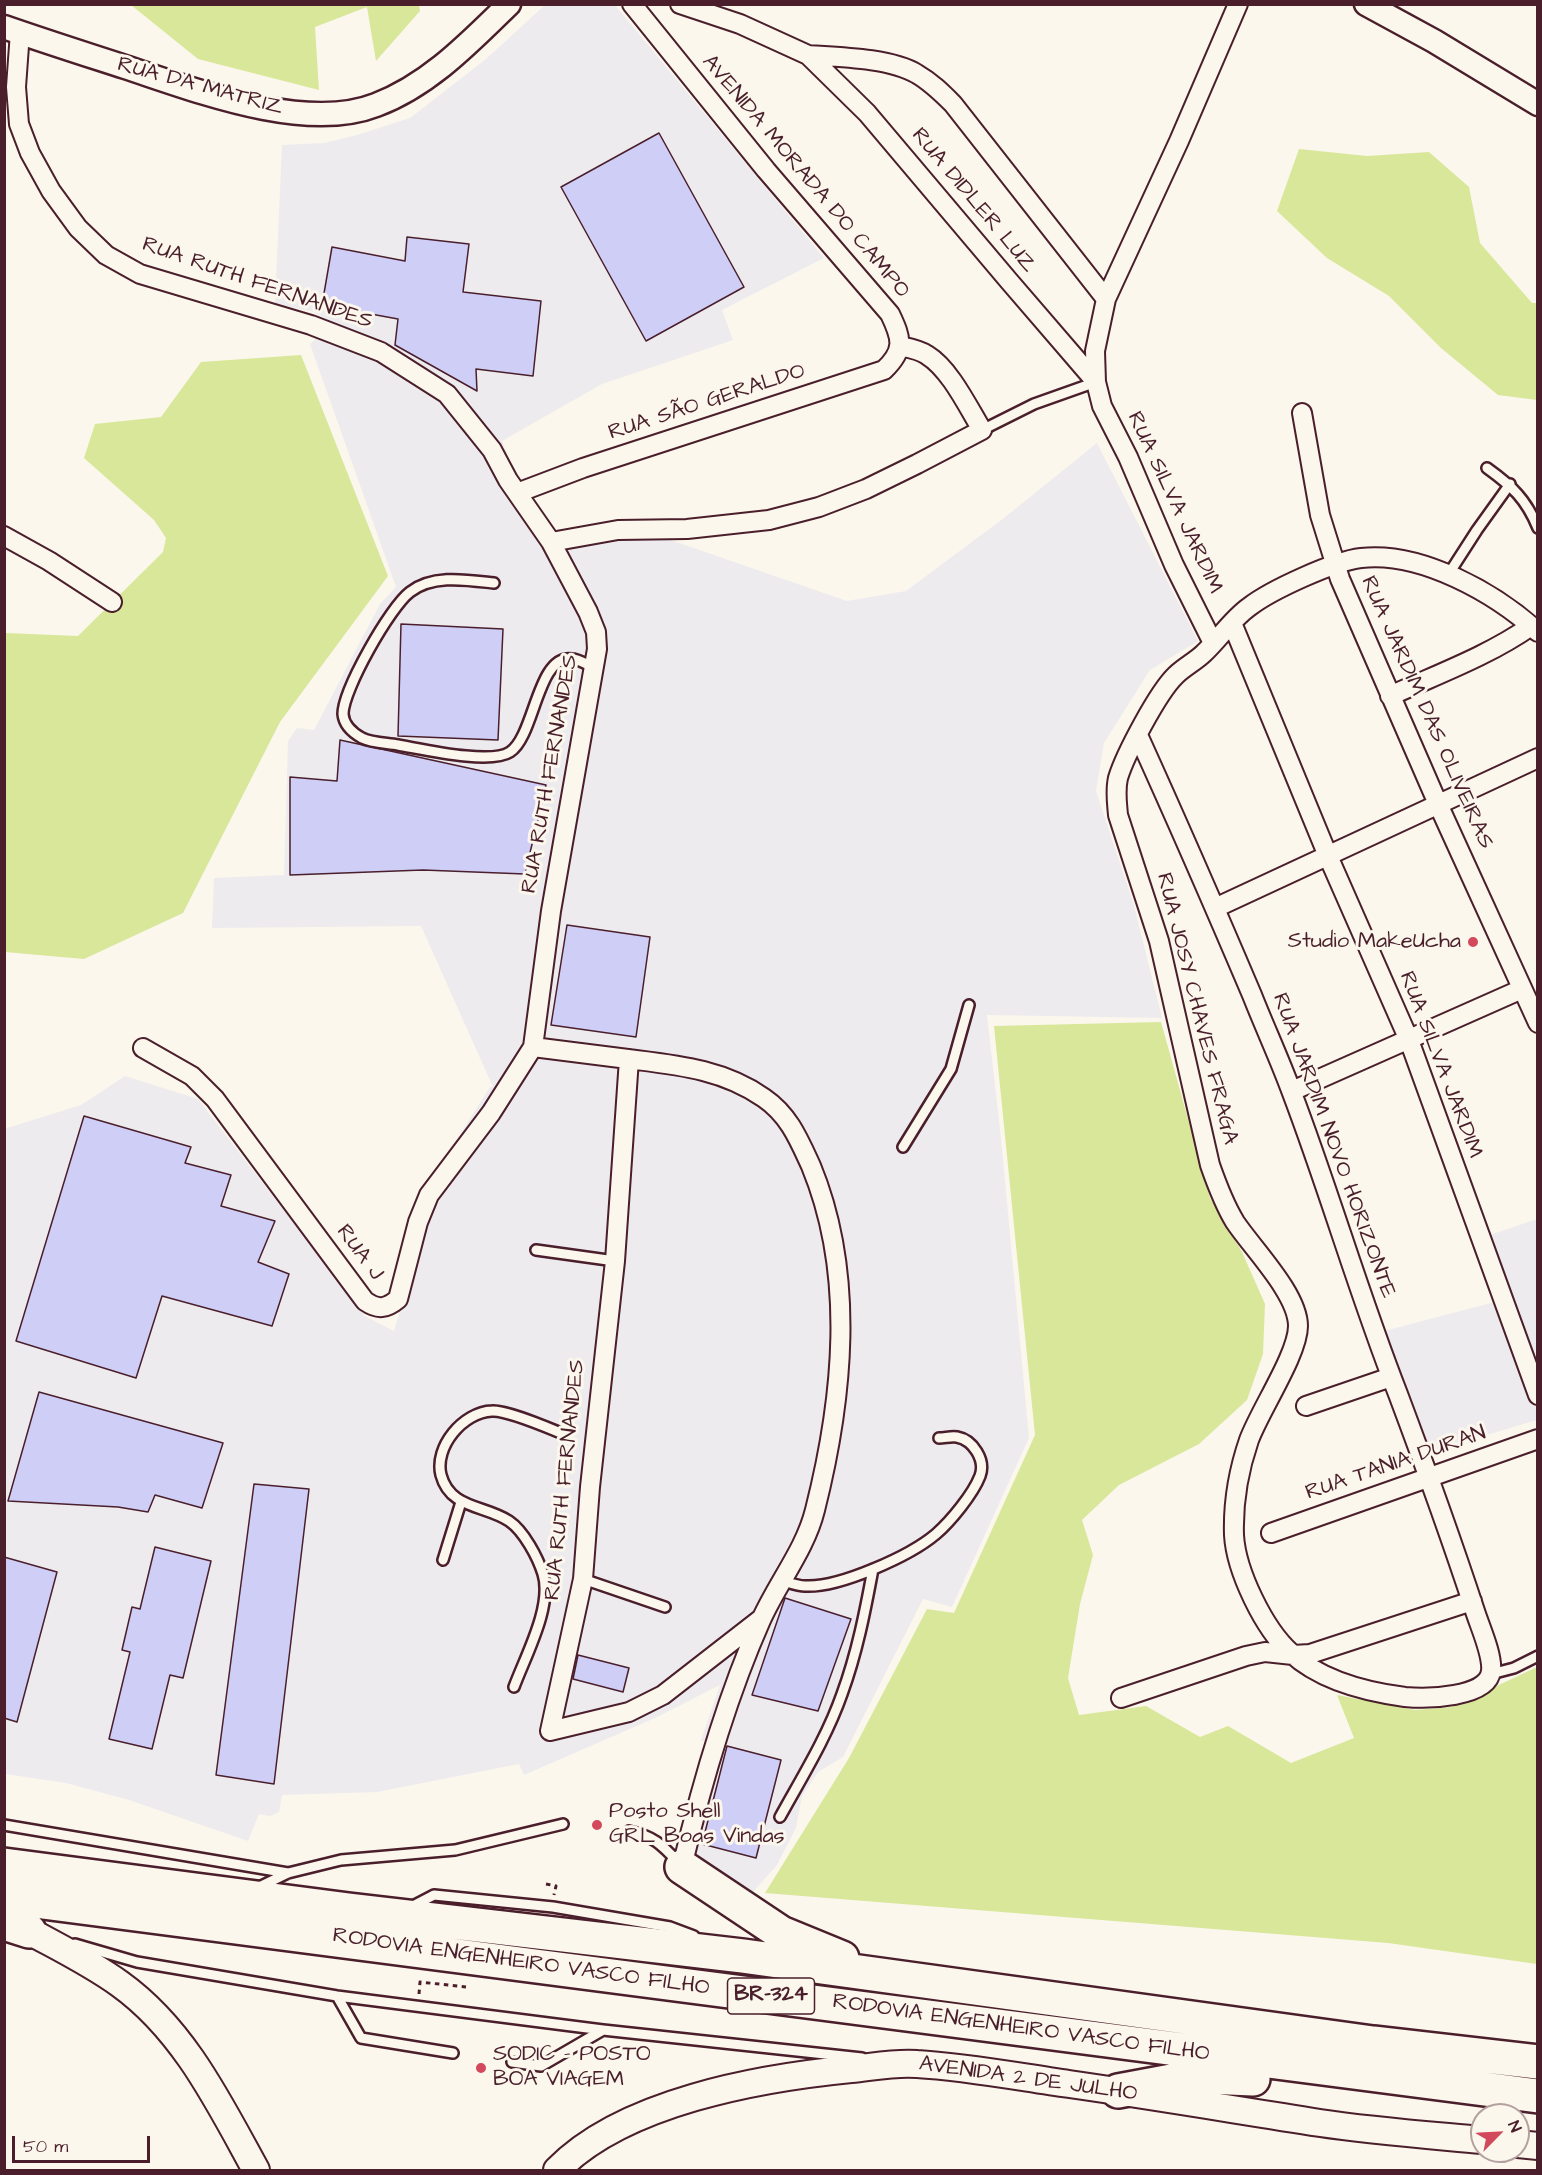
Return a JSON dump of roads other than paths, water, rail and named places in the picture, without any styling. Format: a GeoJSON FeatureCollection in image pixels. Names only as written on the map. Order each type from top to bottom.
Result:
{"type":"FeatureCollection","features":[{"type":"Feature","properties":{"kind":"highway","name":"RODOVIA ENGENHEIRO VASCO FILHO"},"geometry":{"type":"LineString","coordinates":[[4,1865],[395,1915],[743,1956],[1373,2043],[1538,2062]]}},
{"type":"Feature","properties":{"kind":"highway"},"geometry":{"type":"LineString","coordinates":[[682,1867],[781,1933],[857,1964],[918,1980]]}},
{"type":"Feature","properties":{"kind":"highway","name":"RODOVIA ENGENHEIRO VASCO FILHO"},"geometry":{"type":"LineString","coordinates":[[4,1897],[311,1935],[1538,2096]]}},
{"type":"Feature","properties":{"kind":"highway"},"geometry":{"type":"LineString","coordinates":[[1118,2091],[1206,2077],[1295,2079],[1373,2076]]}},
{"type":"Feature","properties":{"kind":"main road"},"geometry":{"type":"LineString","coordinates":[[17,1927],[88,1963],[122,1985],[158,2017],[195,2064],[256,2170]]}},
{"type":"Feature","properties":{"kind":"main road","name":"AVENIDA 2 DE JULHO"},"geometry":{"type":"LineString","coordinates":[[557,2170],[594,2141],[627,2123],[674,2104],[765,2081],[915,2063],[1118,2091],[1322,2124],[1470,2139]]}},
{"type":"Feature","properties":{"kind":"street","name":"RUA DA MATRIZ"},"geometry":{"type":"LineString","coordinates":[[12,29],[235,101],[309,114],[341,114],[374,106],[404,93],[438,69],[509,4]]}},
{"type":"Feature","properties":{"kind":"street","name":"AVENIDA MORADA DO CAMPO"},"geometry":{"type":"LineString","coordinates":[[632,4],[766,170],[890,314],[898,330],[900,346]]}},
{"type":"Feature","properties":{"kind":"street","name":"RUA DIDLER LUZ"},"geometry":{"type":"LineString","coordinates":[[680,4],[740,24],[808,55],[887,64],[915,73],[938,89],[953,104],[1106,299]]}},
{"type":"Feature","properties":{"kind":"street"},"geometry":{"type":"LineString","coordinates":[[1096,382],[1095,351],[1106,299],[1179,141],[1238,4]]}},
{"type":"Feature","properties":{"kind":"street"},"geometry":{"type":"LineString","coordinates":[[1366,4],[1434,41],[1538,104]]}},
{"type":"Feature","properties":{"kind":"street","name":"RUA RUTH FERNANDES"},"geometry":{"type":"LineString","coordinates":[[12,29],[19,124],[30,153],[51,191],[78,228],[106,255],[141,274],[311,325],[381,352],[447,394],[492,450],[517,493],[552,542],[588,612],[596,632],[597,649],[551,911],[533,1047],[688,1066],[731,1078],[765,1098],[789,1120],[819,1187],[830,1229],[838,1278],[840,1331],[838,1389],[814,1513],[803,1543],[762,1618],[722,1719],[700,1791],[682,1867]]}},
{"type":"Feature","properties":{"kind":"street","name":"RUA DIDLER LUZ"},"geometry":{"type":"LineString","coordinates":[[808,55],[867,113],[1096,382]]}},
{"type":"Feature","properties":{"kind":"street"},"geometry":{"type":"LineString","coordinates":[[552,542],[618,531],[687,529],[769,520],[819,507],[866,489],[982,430],[952,381],[939,366],[927,354],[900,346]]}},
{"type":"Feature","properties":{"kind":"street","name":"RUA SÃO GERALDO"},"geometry":{"type":"LineString","coordinates":[[517,493],[584,468],[884,370],[896,359],[900,346]]}},
{"type":"Feature","properties":{"kind":"street","name":"RUA SILVA JARDIM"},"geometry":{"type":"LineString","coordinates":[[1096,382],[1102,406],[1128,457],[1174,565],[1213,643]]}},
{"type":"Feature","properties":{"kind":"street","name":"RUA JARDIM DAS OLIVEIRAS"},"geometry":{"type":"LineString","coordinates":[[1302,413],[1320,515],[1335,564],[1390,696],[1538,1023]]}},
{"type":"Feature","properties":{"kind":"street"},"geometry":{"type":"LineString","coordinates":[[4,536],[49,561],[112,602]]}},
{"type":"Feature","properties":{"kind":"street","name":"RUA JOSY CHAVES FRAGA"},"geometry":{"type":"LineString","coordinates":[[1293,1655],[1269,1628],[1255,1602],[1234,1540],[1235,1503],[1249,1441],[1293,1348],[1299,1331],[1297,1316],[1288,1294],[1236,1224],[1226,1206],[1210,1165],[1159,941],[1118,814],[1116,794],[1119,777],[1138,735],[1163,690],[1176,675],[1204,653],[1247,607],[1274,591],[1335,564],[1361,558],[1390,558],[1415,563],[1474,587],[1505,605],[1534,629]]}},
{"type":"Feature","properties":{"kind":"street","name":"RUA SILVA JARDIM"},"geometry":{"type":"LineString","coordinates":[[1232,622],[1328,856],[1409,1040],[1538,1395]]}},
{"type":"Feature","properties":{"kind":"street"},"geometry":{"type":"LineString","coordinates":[[1390,696],[1534,629]]}},
{"type":"Feature","properties":{"kind":"street","name":"RUA JARDIM NOVO HORIZONTE"},"geometry":{"type":"LineString","coordinates":[[1138,735],[1215,908],[1292,1091],[1391,1377],[1430,1479],[1472,1601],[1491,1662],[1491,1674]]}},
{"type":"Feature","properties":{"kind":"street"},"geometry":{"type":"LineString","coordinates":[[1215,908],[1538,758]]}},
{"type":"Feature","properties":{"kind":"street"},"geometry":{"type":"LineString","coordinates":[[1292,1091],[1522,989]]}},
{"type":"Feature","properties":{"kind":"street","name":"RUA J"},"geometry":{"type":"LineString","coordinates":[[143,1048],[192,1076],[215,1099],[365,1301],[376,1308],[384,1308],[398,1299],[418,1222],[429,1195],[491,1113],[533,1047]]}},
{"type":"Feature","properties":{"kind":"street","name":"RUA RUTH FERNANDES"},"geometry":{"type":"LineString","coordinates":[[629,1059],[615,1261],[590,1487],[583,1579],[550,1731],[629,1712],[663,1695],[762,1618]]}},
{"type":"Feature","properties":{"kind":"street"},"geometry":{"type":"LineString","coordinates":[[1306,1406],[1391,1377]]}},
{"type":"Feature","properties":{"kind":"street","name":"RUA TANIA DURAN"},"geometry":{"type":"LineString","coordinates":[[1271,1533],[1430,1479],[1538,1439]]}},
{"type":"Feature","properties":{"kind":"street"},"geometry":{"type":"LineString","coordinates":[[1121,1698],[1245,1656],[1265,1652],[1310,1654],[1472,1601]]}},
{"type":"Feature","properties":{"kind":"street"},"geometry":{"type":"LineString","coordinates":[[1293,1655],[1344,1683],[1375,1692],[1410,1698],[1436,1698],[1477,1688],[1487,1683],[1491,1674]]}},
{"type":"Feature","properties":{"kind":"lane"},"geometry":{"type":"LineString","coordinates":[[982,430],[1035,404],[1096,382]]}},
{"type":"Feature","properties":{"kind":"lane"},"geometry":{"type":"LineString","coordinates":[[1487,468],[1510,484],[1526,503],[1538,528]]}},
{"type":"Feature","properties":{"kind":"lane"},"geometry":{"type":"LineString","coordinates":[[1448,575],[1476,530],[1510,484]]}},
{"type":"Feature","properties":{"kind":"lane"},"geometry":{"type":"LineString","coordinates":[[494,583],[462,579],[440,580],[410,592],[397,606],[350,688],[343,714],[345,723],[352,731],[365,739],[450,754],[491,756],[510,752],[521,740],[539,692],[551,670],[560,661],[572,658],[593,667]]}},
{"type":"Feature","properties":{"kind":"lane"},"geometry":{"type":"LineString","coordinates":[[903,1148],[951,1069],[969,1005]]}},
{"type":"Feature","properties":{"kind":"lane"},"geometry":{"type":"LineString","coordinates":[[536,1250],[615,1261]]}},
{"type":"Feature","properties":{"kind":"lane"},"geometry":{"type":"LineString","coordinates":[[514,1687],[544,1602],[544,1577],[532,1549],[511,1521],[461,1502],[449,1492],[441,1474],[440,1453],[453,1432],[470,1418],[492,1411],[561,1433]]}},
{"type":"Feature","properties":{"kind":"lane"},"geometry":{"type":"LineString","coordinates":[[783,1581],[805,1586],[828,1584],[873,1569],[912,1552],[937,1533],[966,1500],[981,1474],[981,1460],[973,1445],[958,1437],[939,1438]]}},
{"type":"Feature","properties":{"kind":"lane"},"geometry":{"type":"LineString","coordinates":[[443,1560],[461,1502]]}},
{"type":"Feature","properties":{"kind":"lane"},"geometry":{"type":"LineString","coordinates":[[780,1817],[842,1696],[859,1641],[873,1569]]}},
{"type":"Feature","properties":{"kind":"lane"},"geometry":{"type":"LineString","coordinates":[[583,1579],[665,1607]]}},
{"type":"Feature","properties":{"kind":"lane"},"geometry":{"type":"LineString","coordinates":[[1491,1674],[1514,1668],[1538,1656]]}},
{"type":"Feature","properties":{"kind":"lane"},"geometry":{"type":"LineString","coordinates":[[241,1895],[288,1873],[342,1860],[455,1850],[563,1824]]}},
{"type":"Feature","properties":{"kind":"lane"},"geometry":{"type":"LineString","coordinates":[[4,1825],[288,1873]]}},
{"type":"Feature","properties":{"kind":"lane"},"geometry":{"type":"LineString","coordinates":[[629,1831],[646,1834],[661,1843],[682,1867]]}},
{"type":"Feature","properties":{"kind":"lane"},"geometry":{"type":"LineString","coordinates":[[17,1927],[137,1962],[337,1996],[603,2030],[915,2063]]}},
{"type":"Feature","properties":{"kind":"lane"},"geometry":{"type":"LineString","coordinates":[[337,1996],[360,2038],[453,2053]]}},
{"type":"Feature","properties":{"kind":"lane"},"geometry":{"type":"LineString","coordinates":[[512,2062],[541,2066],[603,2030]]}},
{"type":"Feature","properties":{"kind":"place","name":"Studio MakeUcha"},"geometry":{"type":"Point","coordinates":[1473,942]}},
{"type":"Feature","properties":{"kind":"place","name":"Posto Shell GRL Boas Vindas"},"geometry":{"type":"Point","coordinates":[597,1825]}},
{"type":"Feature","properties":{"kind":"place","name":"SODIC - POSTO BOA VIAGEM"},"geometry":{"type":"Point","coordinates":[481,2068]}}]}
